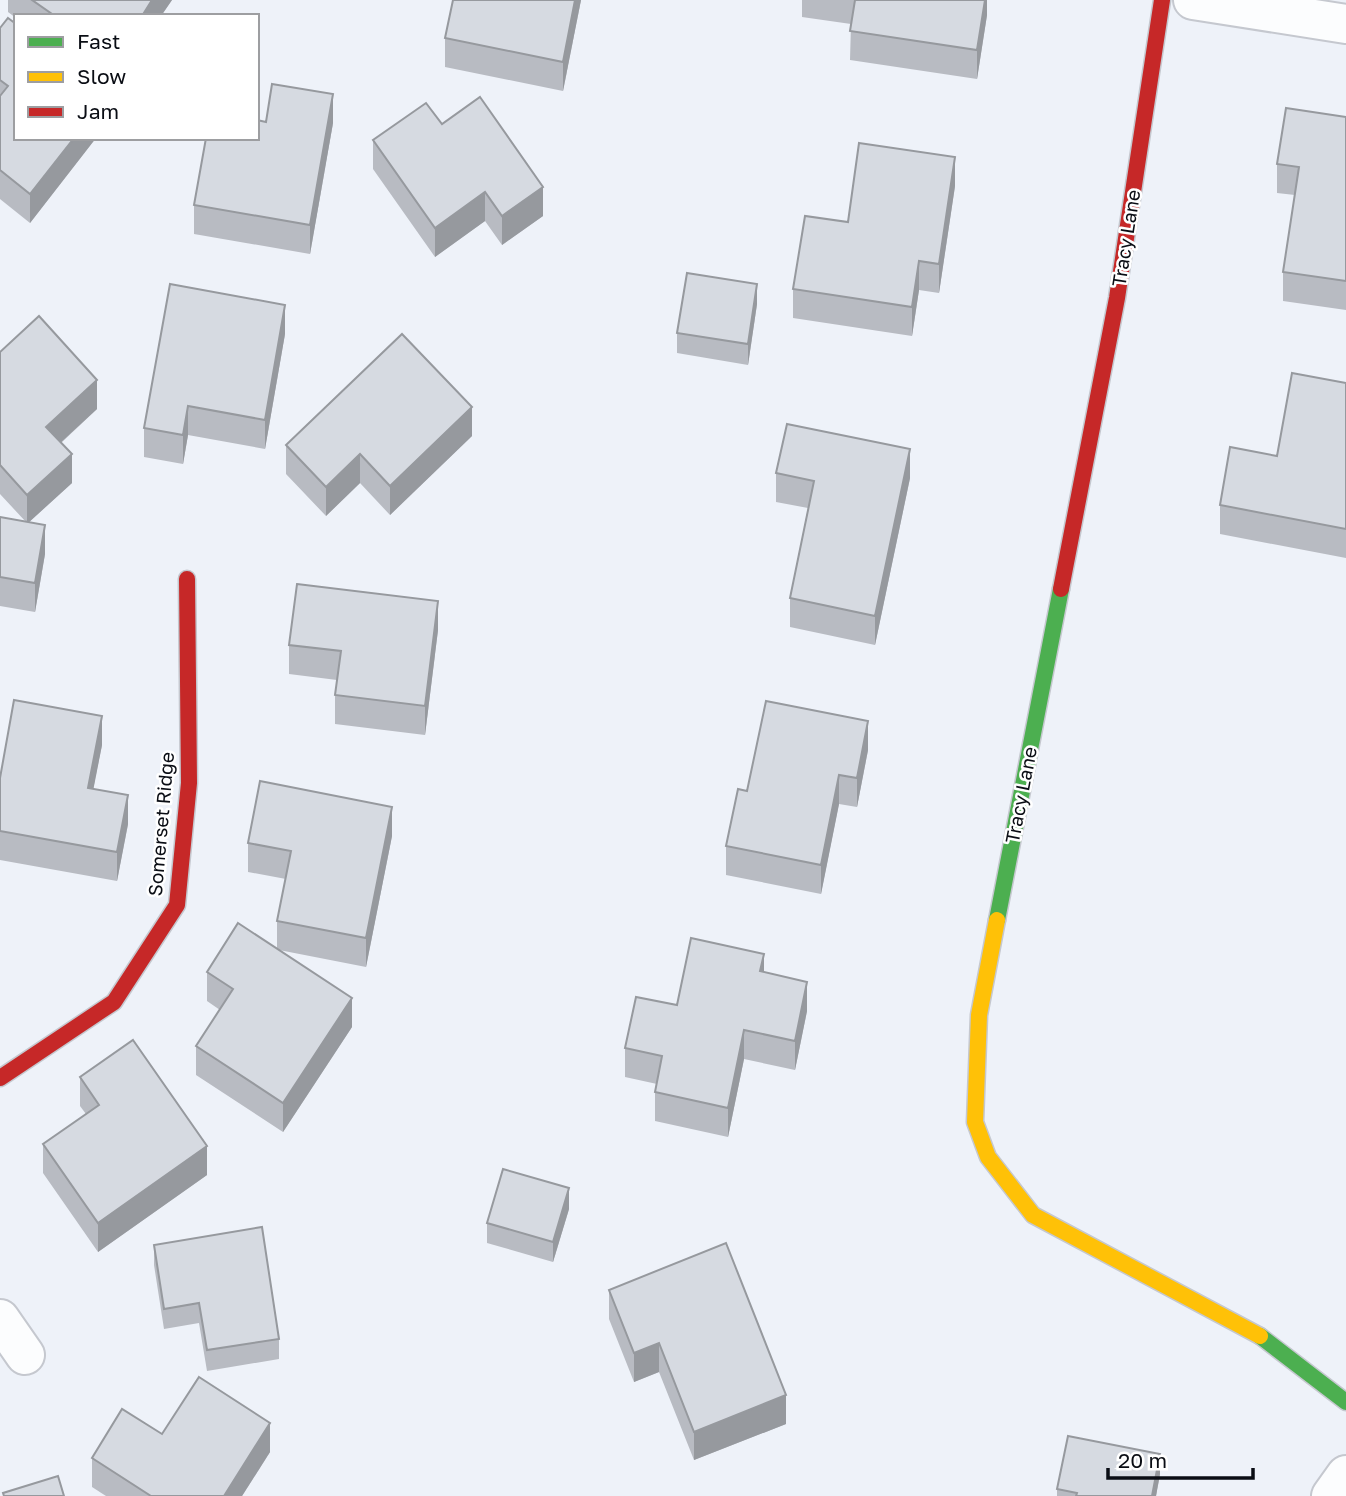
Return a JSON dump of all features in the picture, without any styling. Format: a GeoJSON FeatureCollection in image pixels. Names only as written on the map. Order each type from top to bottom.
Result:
{"type":"FeatureCollection","features":[{"type":"Feature","properties":{"kind":"street","name":"Tracy Lane"},"geometry":{"type":"LineString","coordinates":[[1162,0],[1117,298],[979,1016],[975,1122],[988,1157],[1033,1215],[1260,1336],[1346,1402]]}},
{"type":"Feature","properties":{"kind":"street"},"geometry":{"type":"LineString","coordinates":[[1193,0],[1346,23]]}},
{"type":"Feature","properties":{"kind":"street","name":"Somerset Ridge"},"geometry":{"type":"LineString","coordinates":[[0,1078],[114,1002],[177,905],[189,783],[187,579]]}},
{"type":"Feature","properties":{"kind":"street"},"geometry":{"type":"LineString","coordinates":[[0,1319],[25,1355]]}},
{"type":"Feature","properties":{"kind":"street"},"geometry":{"type":"LineString","coordinates":[[1331,1496],[1346,1475]]}},
{"type":"Feature","properties":{"kind":"building"},"geometry":{"type":"Polygon","coordinates":[[[32,0],[152,0],[143,14],[52,14],[32,0]]]}},
{"type":"Feature","properties":{"kind":"building"},"geometry":{"type":"Polygon","coordinates":[[[453,0],[575,0],[563,62],[445,38],[453,0]]]}},
{"type":"Feature","properties":{"kind":"building"},"geometry":{"type":"Polygon","coordinates":[[[855,0],[985,0],[977,50],[850,31],[855,0]]]}},
{"type":"Feature","properties":{"kind":"building"},"geometry":{"type":"Polygon","coordinates":[[[8,18],[14,22],[14,140],[72,140],[30,194],[0,170],[0,96],[8,86],[0,80],[0,28],[8,18]]]}},
{"type":"Feature","properties":{"kind":"building"},"geometry":{"type":"Polygon","coordinates":[[[272,84],[333,94],[310,225],[194,205],[206,140],[259,140],[259,120],[266,122],[272,84]]]}},
{"type":"Feature","properties":{"kind":"building"},"geometry":{"type":"Polygon","coordinates":[[[480,97],[543,187],[502,216],[485,192],[435,228],[373,140],[426,103],[442,124],[480,97]]]}},
{"type":"Feature","properties":{"kind":"building"},"geometry":{"type":"Polygon","coordinates":[[[1286,108],[1346,117],[1346,281],[1283,272],[1299,167],[1277,164],[1286,108]]]}},
{"type":"Feature","properties":{"kind":"building"},"geometry":{"type":"Polygon","coordinates":[[[859,143],[955,157],[939,264],[919,261],[912,307],[793,289],[805,216],[848,222],[859,143]]]}},
{"type":"Feature","properties":{"kind":"building"},"geometry":{"type":"Polygon","coordinates":[[[687,273],[757,284],[748,344],[677,333],[687,273]]]}},
{"type":"Feature","properties":{"kind":"building"},"geometry":{"type":"Polygon","coordinates":[[[170,284],[285,305],[265,420],[188,406],[183,435],[144,428],[170,284]]]}},
{"type":"Feature","properties":{"kind":"building"},"geometry":{"type":"Polygon","coordinates":[[[39,316],[97,380],[46,427],[72,454],[27,495],[0,465],[0,352],[39,316]]]}},
{"type":"Feature","properties":{"kind":"building"},"geometry":{"type":"Polygon","coordinates":[[[402,334],[472,407],[390,486],[360,454],[326,487],[286,445],[402,334]]]}},
{"type":"Feature","properties":{"kind":"building"},"geometry":{"type":"Polygon","coordinates":[[[1292,373],[1346,383],[1346,529],[1220,505],[1230,447],[1277,456],[1292,373]]]}},
{"type":"Feature","properties":{"kind":"building"},"geometry":{"type":"Polygon","coordinates":[[[787,424],[910,449],[875,616],[790,598],[814,481],[776,473],[787,424]]]}},
{"type":"Feature","properties":{"kind":"building"},"geometry":{"type":"Polygon","coordinates":[[[0,517],[45,525],[35,583],[0,577],[0,517]]]}},
{"type":"Feature","properties":{"kind":"building"},"geometry":{"type":"Polygon","coordinates":[[[297,584],[438,601],[425,706],[335,695],[341,651],[289,645],[297,584]]]}},
{"type":"Feature","properties":{"kind":"building"},"geometry":{"type":"Polygon","coordinates":[[[14,700],[102,716],[88,788],[128,795],[117,852],[0,831],[0,778],[14,700]]]}},
{"type":"Feature","properties":{"kind":"building"},"geometry":{"type":"Polygon","coordinates":[[[766,701],[868,721],[857,778],[839,775],[821,865],[726,846],[738,789],[747,791],[766,701]]]}},
{"type":"Feature","properties":{"kind":"building"},"geometry":{"type":"Polygon","coordinates":[[[260,781],[392,807],[366,938],[277,921],[291,851],[248,843],[260,781]]]}},
{"type":"Feature","properties":{"kind":"building"},"geometry":{"type":"Polygon","coordinates":[[[238,923],[352,998],[283,1103],[196,1046],[233,989],[207,972],[238,923]]]}},
{"type":"Feature","properties":{"kind":"building"},"geometry":{"type":"Polygon","coordinates":[[[691,938],[764,954],[760,971],[807,982],[795,1041],[744,1030],[728,1108],[655,1092],[662,1056],[625,1048],[636,997],[677,1005],[691,938]]]}},
{"type":"Feature","properties":{"kind":"building"},"geometry":{"type":"Polygon","coordinates":[[[133,1040],[207,1146],[98,1223],[43,1144],[99,1105],[80,1077],[133,1040]]]}},
{"type":"Feature","properties":{"kind":"building"},"geometry":{"type":"Polygon","coordinates":[[[503,1169],[569,1188],[553,1242],[487,1223],[503,1169]]]}},
{"type":"Feature","properties":{"kind":"building"},"geometry":{"type":"Polygon","coordinates":[[[262,1227],[279,1339],[207,1350],[199,1303],[164,1309],[154,1245],[262,1227]]]}},
{"type":"Feature","properties":{"kind":"building"},"geometry":{"type":"Polygon","coordinates":[[[726,1243],[786,1395],[694,1432],[659,1343],[634,1353],[609,1290],[726,1243]]]}},
{"type":"Feature","properties":{"kind":"building"},"geometry":{"type":"Polygon","coordinates":[[[199,1377],[270,1423],[224,1496],[151,1496],[92,1458],[122,1409],[162,1434],[199,1377]]]}},
{"type":"Feature","properties":{"kind":"building"},"geometry":{"type":"Polygon","coordinates":[[[1068,1436],[1160,1454],[1152,1496],[1076,1496],[1077,1493],[1057,1489],[1068,1436]]]}},
{"type":"Feature","properties":{"kind":"building"},"geometry":{"type":"Polygon","coordinates":[[[58,1476],[64,1496],[4,1496],[3,1493],[58,1476]]]}},
{"type":"Feature","properties":{"kind":"traffic: fast"},"geometry":{"type":"LineString","coordinates":[[997,920],[1061,589]]}},
{"type":"Feature","properties":{"kind":"traffic: fast"},"geometry":{"type":"LineString","coordinates":[[1260,1336],[1346,1402]]}},
{"type":"Feature","properties":{"kind":"traffic: slow"},"geometry":{"type":"LineString","coordinates":[[997,920],[979,1015],[975,1122],[988,1157],[1033,1215],[1260,1336]]}},
{"type":"Feature","properties":{"kind":"traffic: jam"},"geometry":{"type":"LineString","coordinates":[[1061,589],[1117,298],[1162,0]]}},
{"type":"Feature","properties":{"kind":"traffic: jam"},"geometry":{"type":"LineString","coordinates":[[0,1078],[114,1002],[177,905],[189,783],[187,579]]}}]}
